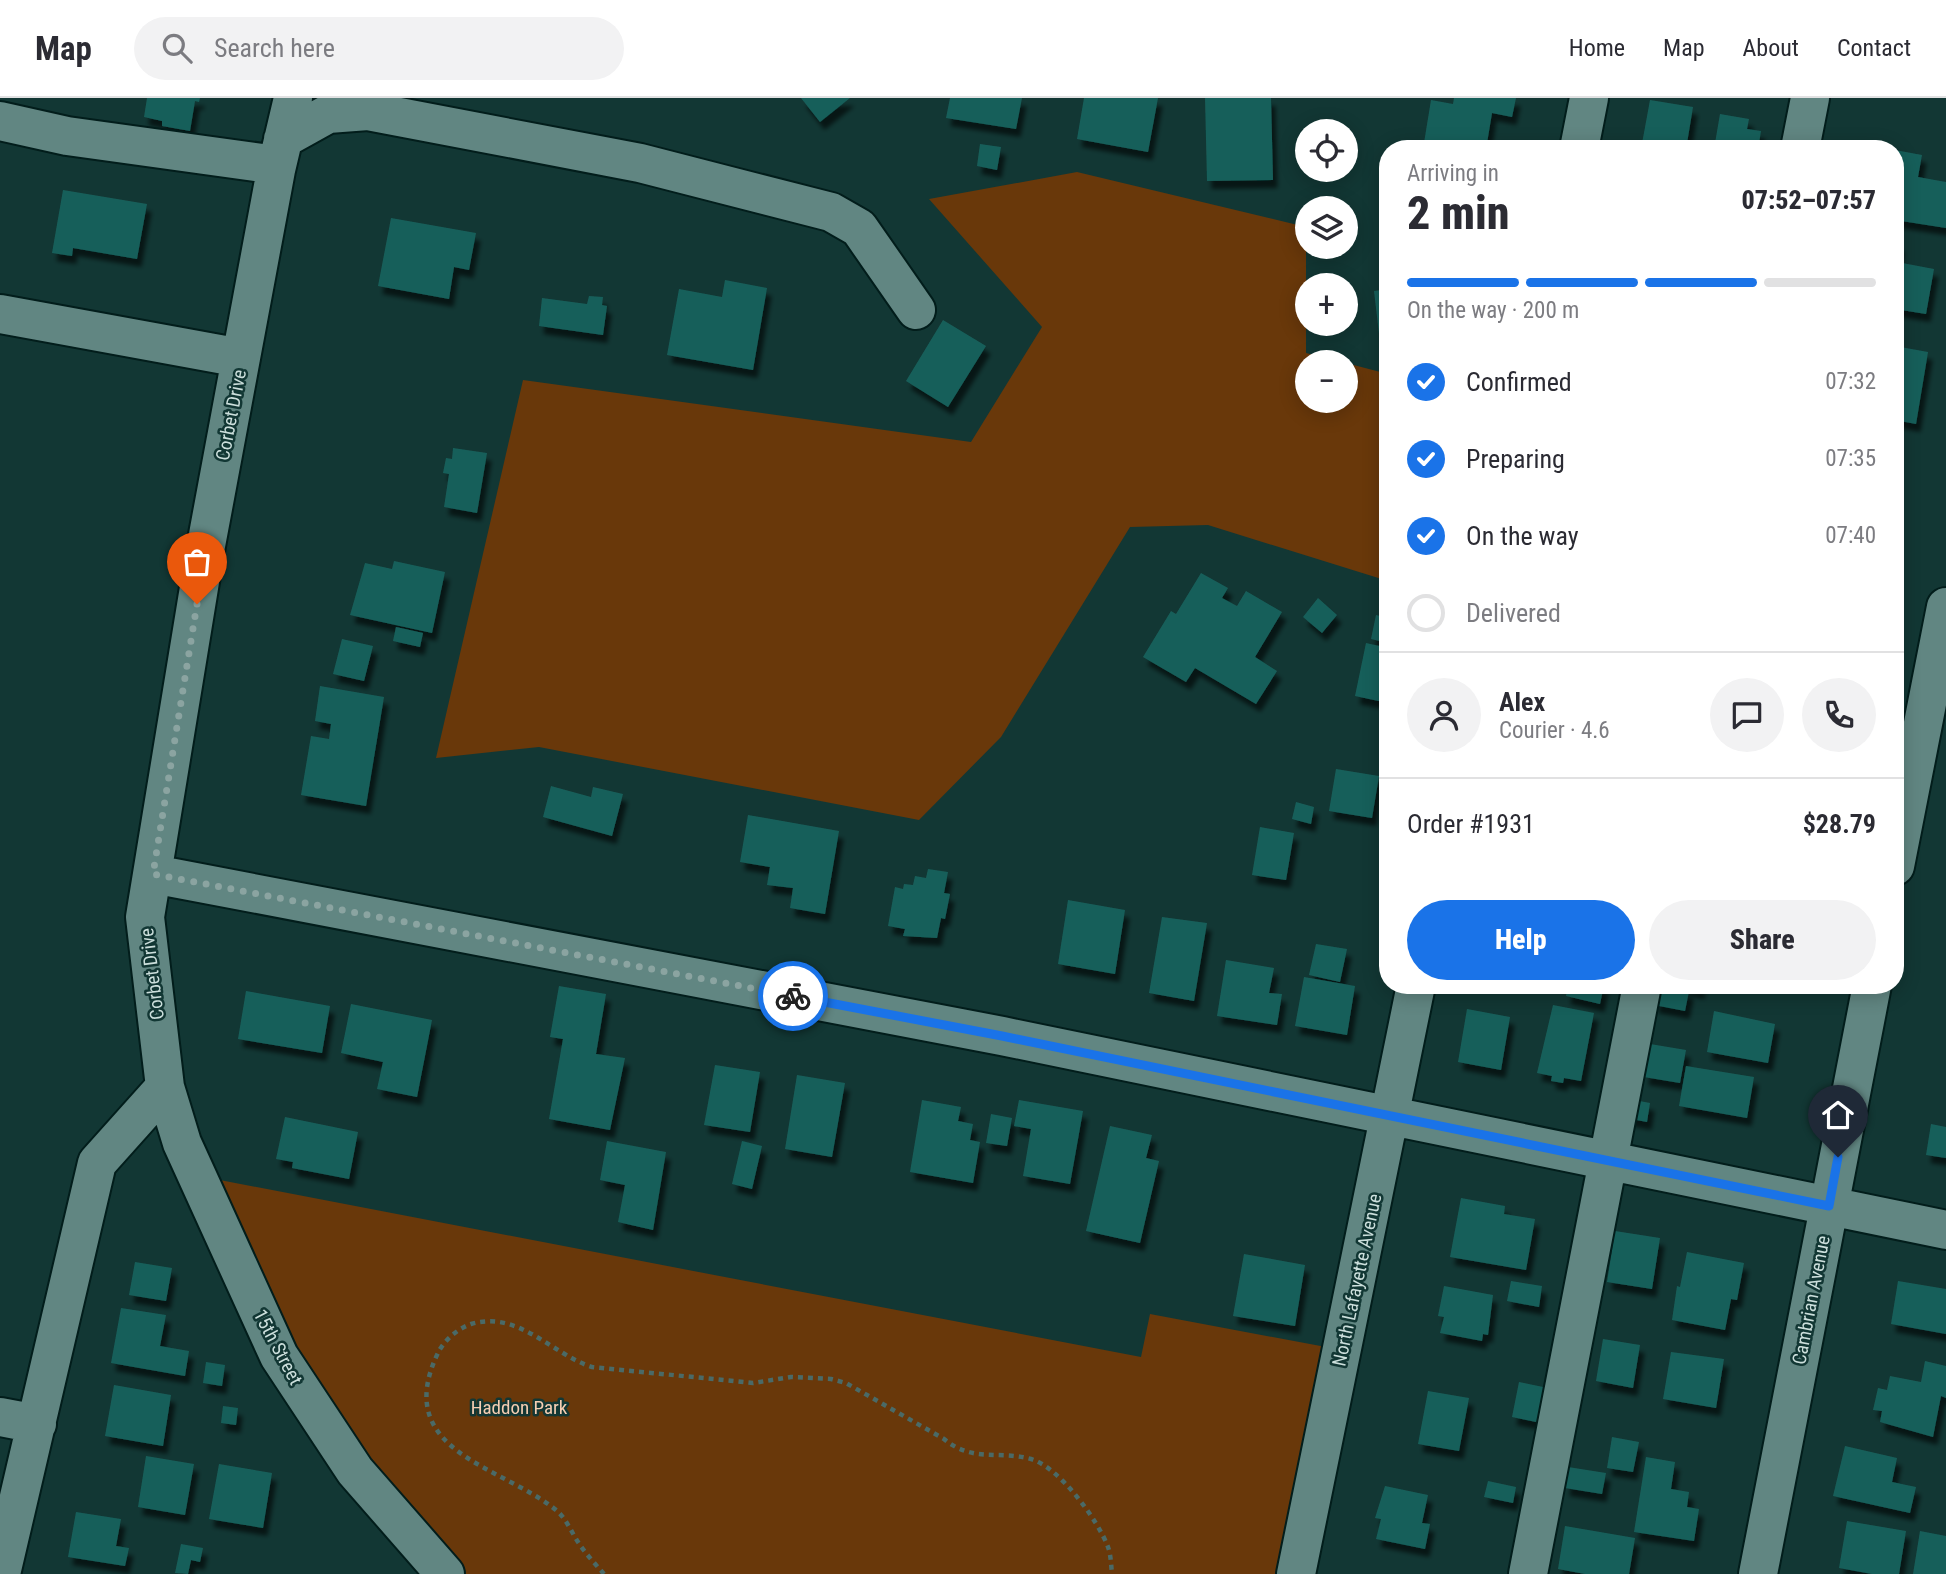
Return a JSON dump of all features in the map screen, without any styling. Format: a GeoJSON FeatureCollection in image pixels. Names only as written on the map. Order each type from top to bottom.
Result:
{"type":"FeatureCollection","features":[{"type":"Feature","properties":{"kind":"street","name":"Corbet Drive"},"geometry":{"type":"LineString","coordinates":[[165,1087],[145,917],[205,551],[280,152],[293,98]]}},
{"type":"Feature","properties":{"kind":"street"},"geometry":{"type":"LineString","coordinates":[[1581,140],[1588,98]]}},
{"type":"Feature","properties":{"kind":"street"},"geometry":{"type":"LineString","coordinates":[[1802,140],[1810,98]]}},
{"type":"Feature","properties":{"kind":"street"},"geometry":{"type":"LineString","coordinates":[[0,121],[67,136],[280,152],[328,114],[368,111],[640,163],[831,212],[859,228],[916,310]]}},
{"type":"Feature","properties":{"kind":"street"},"geometry":{"type":"LineString","coordinates":[[0,314],[241,358]]}},
{"type":"Feature","properties":{"kind":"street"},"geometry":{"type":"LineString","coordinates":[[1904,820],[1946,607]]}},
{"type":"Feature","properties":{"kind":"street"},"geometry":{"type":"LineString","coordinates":[[153,874],[1002,1036],[1946,1230]]}},
{"type":"Feature","properties":{"kind":"street","name":"North Lafayette Avenue"},"geometry":{"type":"LineString","coordinates":[[1296,1574],[1414,994]]}},
{"type":"Feature","properties":{"kind":"street"},"geometry":{"type":"LineString","coordinates":[[1528,1574],[1640,994]]}},
{"type":"Feature","properties":{"kind":"street","name":"Cambrian Avenue"},"geometry":{"type":"LineString","coordinates":[[1758,1574],[1870,994]]}},
{"type":"Feature","properties":{"kind":"street"},"geometry":{"type":"LineString","coordinates":[[1,1574],[97,1163],[165,1087]]}},
{"type":"Feature","properties":{"kind":"street","name":"15th Street"},"geometry":{"type":"LineString","coordinates":[[165,1087],[182,1143],[279,1356],[355,1471],[445,1574]]}},
{"type":"Feature","properties":{"kind":"street"},"geometry":{"type":"LineString","coordinates":[[0,1417],[37,1424]]}},
{"type":"Feature","properties":{"kind":"path"},"geometry":{"type":"LineString","coordinates":[[604,1574],[558,1512],[519,1485],[464,1458],[437,1429],[426,1402],[425,1386],[439,1349],[462,1327],[483,1321],[503,1321],[528,1331],[577,1362],[593,1367],[753,1383],[791,1377],[831,1378],[846,1383],[958,1450],[973,1455],[1031,1459],[1059,1475],[1102,1534],[1109,1550],[1112,1574]]}},
{"type":"Feature","properties":{"kind":"green space"},"geometry":{"type":"Polygon","coordinates":[[[1077,172],[1295,224],[1295,259],[1306,259],[1306,273],[1295,273],[1295,336],[1306,336],[1306,350],[1295,350],[1295,413],[1358,413],[1358,366],[1379,372],[1379,578],[1208,525],[1130,527],[1001,737],[919,820],[539,747],[436,758],[523,380],[971,442],[1042,327],[929,199],[1077,172]]]}},
{"type":"Feature","properties":{"kind":"green space","name":"Haddon Park"},"geometry":{"type":"Polygon","coordinates":[[[199,1176],[1141,1357],[1150,1314],[1342,1350],[1296,1574],[445,1574],[388,1511],[199,1176]]]}},
{"type":"Feature","properties":{"kind":"building"},"geometry":{"type":"Polygon","coordinates":[[[147,98],[200,98],[199,102],[195,101],[190,131],[162,126],[162,121],[144,117],[147,98]]]}},
{"type":"Feature","properties":{"kind":"building"},"geometry":{"type":"Polygon","coordinates":[[[801,98],[850,98],[820,122],[801,98]]]}},
{"type":"Feature","properties":{"kind":"building"},"geometry":{"type":"Polygon","coordinates":[[[950,98],[1022,98],[1016,129],[946,118],[950,98]]]}},
{"type":"Feature","properties":{"kind":"building"},"geometry":{"type":"Polygon","coordinates":[[[1084,98],[1158,98],[1148,152],[1077,139],[1084,98]]]}},
{"type":"Feature","properties":{"kind":"building"},"geometry":{"type":"Polygon","coordinates":[[[1205,98],[1271,98],[1273,180],[1207,181],[1205,98]]]}},
{"type":"Feature","properties":{"kind":"building"},"geometry":{"type":"Polygon","coordinates":[[[1454,98],[1516,98],[1512,117],[1492,113],[1488,140],[1424,140],[1431,100],[1453,104],[1454,98]]]}},
{"type":"Feature","properties":{"kind":"building"},"geometry":{"type":"Polygon","coordinates":[[[1650,100],[1693,107],[1688,140],[1643,140],[1650,100]]]}},
{"type":"Feature","properties":{"kind":"building"},"geometry":{"type":"Polygon","coordinates":[[[1720,114],[1749,119],[1747,129],[1761,131],[1760,140],[1716,140],[1720,114]]]}},
{"type":"Feature","properties":{"kind":"building"},"geometry":{"type":"Polygon","coordinates":[[[980,144],[1001,147],[997,170],[977,166],[980,144]]]}},
{"type":"Feature","properties":{"kind":"building"},"geometry":{"type":"Polygon","coordinates":[[[1904,152],[1922,155],[1918,177],[1946,182],[1946,228],[1904,221],[1904,152]]]}},
{"type":"Feature","properties":{"kind":"building"},"geometry":{"type":"Polygon","coordinates":[[[63,190],[147,204],[137,259],[73,248],[72,256],[52,253],[63,190]]]}},
{"type":"Feature","properties":{"kind":"building"},"geometry":{"type":"Polygon","coordinates":[[[391,218],[476,233],[469,270],[454,267],[449,299],[378,286],[391,218]]]}},
{"type":"Feature","properties":{"kind":"building"},"geometry":{"type":"Polygon","coordinates":[[[1904,263],[1934,269],[1926,314],[1904,310],[1904,263]]]}},
{"type":"Feature","properties":{"kind":"building"},"geometry":{"type":"Polygon","coordinates":[[[725,280],[767,288],[753,370],[667,355],[679,289],[722,297],[725,280]]]}},
{"type":"Feature","properties":{"kind":"building"},"geometry":{"type":"Polygon","coordinates":[[[1379,290],[1379,334],[1374,291],[1379,290]]]}},
{"type":"Feature","properties":{"kind":"building"},"geometry":{"type":"Polygon","coordinates":[[[589,296],[603,297],[602,305],[607,306],[603,335],[539,326],[542,298],[587,304],[589,296]]]}},
{"type":"Feature","properties":{"kind":"building"},"geometry":{"type":"Polygon","coordinates":[[[943,320],[986,346],[948,407],[906,381],[943,320]]]}},
{"type":"Feature","properties":{"kind":"building"},"geometry":{"type":"Polygon","coordinates":[[[1904,348],[1928,352],[1916,424],[1904,422],[1904,348]]]}},
{"type":"Feature","properties":{"kind":"building"},"geometry":{"type":"Polygon","coordinates":[[[453,448],[487,453],[477,513],[444,507],[449,474],[443,473],[446,458],[452,459],[453,448]]]}},
{"type":"Feature","properties":{"kind":"building"},"geometry":{"type":"Polygon","coordinates":[[[394,561],[445,572],[432,633],[350,615],[365,563],[392,569],[394,561]]]}},
{"type":"Feature","properties":{"kind":"building"},"geometry":{"type":"Polygon","coordinates":[[[1201,573],[1228,588],[1222,598],[1237,606],[1246,591],[1282,612],[1255,657],[1277,671],[1256,704],[1195,668],[1186,682],[1143,657],[1171,611],[1176,614],[1201,573]]]}},
{"type":"Feature","properties":{"kind":"building"},"geometry":{"type":"Polygon","coordinates":[[[1318,598],[1337,615],[1322,633],[1303,617],[1318,598]]]}},
{"type":"Feature","properties":{"kind":"building"},"geometry":{"type":"Polygon","coordinates":[[[1376,615],[1379,616],[1379,641],[1371,639],[1376,615]]]}},
{"type":"Feature","properties":{"kind":"building"},"geometry":{"type":"Polygon","coordinates":[[[396,627],[423,633],[420,647],[393,641],[396,627]]]}},
{"type":"Feature","properties":{"kind":"building"},"geometry":{"type":"Polygon","coordinates":[[[342,639],[373,646],[364,681],[333,674],[342,639]]]}},
{"type":"Feature","properties":{"kind":"building"},"geometry":{"type":"Polygon","coordinates":[[[1366,643],[1379,646],[1379,701],[1355,696],[1366,643]]]}},
{"type":"Feature","properties":{"kind":"building"},"geometry":{"type":"Polygon","coordinates":[[[320,686],[384,697],[366,806],[301,795],[311,736],[329,739],[331,724],[315,721],[320,686]]]}},
{"type":"Feature","properties":{"kind":"building"},"geometry":{"type":"Polygon","coordinates":[[[1336,769],[1379,776],[1372,818],[1329,811],[1336,769]]]}},
{"type":"Feature","properties":{"kind":"building"},"geometry":{"type":"Polygon","coordinates":[[[551,786],[591,797],[593,787],[623,794],[612,836],[543,817],[551,786]]]}},
{"type":"Feature","properties":{"kind":"building"},"geometry":{"type":"Polygon","coordinates":[[[1296,802],[1314,807],[1311,824],[1292,819],[1296,802]]]}},
{"type":"Feature","properties":{"kind":"building"},"geometry":{"type":"Polygon","coordinates":[[[748,815],[839,831],[825,914],[790,908],[793,888],[767,885],[770,867],[740,862],[748,815]]]}},
{"type":"Feature","properties":{"kind":"building"},"geometry":{"type":"Polygon","coordinates":[[[1260,827],[1294,833],[1286,880],[1252,875],[1260,827]]]}},
{"type":"Feature","properties":{"kind":"building"},"geometry":{"type":"Polygon","coordinates":[[[928,869],[948,872],[944,893],[950,894],[945,919],[941,918],[937,938],[903,936],[905,929],[888,926],[895,887],[903,889],[904,884],[913,885],[915,876],[926,878],[928,869]]]}},
{"type":"Feature","properties":{"kind":"building"},"geometry":{"type":"Polygon","coordinates":[[[1068,900],[1125,910],[1115,974],[1058,964],[1068,900]]]}},
{"type":"Feature","properties":{"kind":"building"},"geometry":{"type":"Polygon","coordinates":[[[1162,917],[1207,923],[1194,1001],[1149,993],[1162,917]]]}},
{"type":"Feature","properties":{"kind":"building"},"geometry":{"type":"Polygon","coordinates":[[[1316,944],[1347,949],[1340,982],[1309,975],[1316,944]]]}},
{"type":"Feature","properties":{"kind":"building"},"geometry":{"type":"Polygon","coordinates":[[[1226,960],[1274,968],[1269,993],[1282,994],[1277,1025],[1217,1016],[1226,960]]]}},
{"type":"Feature","properties":{"kind":"building"},"geometry":{"type":"Polygon","coordinates":[[[1304,977],[1355,986],[1347,1035],[1295,1026],[1304,977]]]}},
{"type":"Feature","properties":{"kind":"building"},"geometry":{"type":"Polygon","coordinates":[[[559,986],[606,994],[596,1054],[625,1058],[610,1130],[549,1119],[563,1039],[550,1037],[559,986]]]}},
{"type":"Feature","properties":{"kind":"building"},"geometry":{"type":"Polygon","coordinates":[[[246,991],[330,1006],[322,1053],[238,1039],[246,991]]]}},
{"type":"Feature","properties":{"kind":"building"},"geometry":{"type":"Polygon","coordinates":[[[1566,994],[1602,994],[1600,1004],[1566,994]]]}},
{"type":"Feature","properties":{"kind":"building"},"geometry":{"type":"Polygon","coordinates":[[[1656,994],[1688,994],[1685,1011],[1654,1005],[1656,994]]]}},
{"type":"Feature","properties":{"kind":"building"},"geometry":{"type":"Polygon","coordinates":[[[351,1004],[432,1020],[417,1097],[377,1089],[383,1062],[341,1053],[351,1004]]]}},
{"type":"Feature","properties":{"kind":"building"},"geometry":{"type":"Polygon","coordinates":[[[1553,1005],[1594,1013],[1581,1081],[1564,1078],[1563,1083],[1551,1081],[1552,1076],[1537,1073],[1553,1005]]]}},
{"type":"Feature","properties":{"kind":"building"},"geometry":{"type":"Polygon","coordinates":[[[1467,1009],[1510,1017],[1501,1070],[1458,1062],[1467,1009]]]}},
{"type":"Feature","properties":{"kind":"building"},"geometry":{"type":"Polygon","coordinates":[[[1714,1011],[1775,1024],[1768,1063],[1707,1052],[1714,1011]]]}},
{"type":"Feature","properties":{"kind":"building"},"geometry":{"type":"Polygon","coordinates":[[[1650,1044],[1686,1050],[1680,1083],[1644,1077],[1650,1044]]]}},
{"type":"Feature","properties":{"kind":"building"},"geometry":{"type":"Polygon","coordinates":[[[715,1065],[760,1072],[750,1132],[704,1125],[715,1065]]]}},
{"type":"Feature","properties":{"kind":"building"},"geometry":{"type":"Polygon","coordinates":[[[1686,1066],[1754,1077],[1747,1118],[1679,1106],[1686,1066]]]}},
{"type":"Feature","properties":{"kind":"building"},"geometry":{"type":"Polygon","coordinates":[[[797,1075],[845,1083],[832,1157],[785,1149],[797,1075]]]}},
{"type":"Feature","properties":{"kind":"building"},"geometry":{"type":"Polygon","coordinates":[[[1629,1099],[1650,1103],[1647,1122],[1626,1118],[1629,1099]]]}},
{"type":"Feature","properties":{"kind":"building"},"geometry":{"type":"Polygon","coordinates":[[[922,1100],[961,1107],[958,1121],[973,1124],[970,1140],[980,1142],[973,1183],[910,1172],[922,1100]]]}},
{"type":"Feature","properties":{"kind":"building"},"geometry":{"type":"Polygon","coordinates":[[[1019,1100],[1083,1111],[1070,1184],[1023,1176],[1031,1129],[1014,1126],[1019,1100]]]}},
{"type":"Feature","properties":{"kind":"building"},"geometry":{"type":"Polygon","coordinates":[[[991,1114],[1012,1118],[1007,1146],[986,1143],[991,1114]]]}},
{"type":"Feature","properties":{"kind":"building"},"geometry":{"type":"Polygon","coordinates":[[[285,1117],[358,1132],[349,1179],[292,1168],[293,1162],[276,1159],[285,1117]]]}},
{"type":"Feature","properties":{"kind":"building"},"geometry":{"type":"Polygon","coordinates":[[[1931,1124],[1946,1127],[1946,1158],[1926,1155],[1931,1124]]]}},
{"type":"Feature","properties":{"kind":"building"},"geometry":{"type":"Polygon","coordinates":[[[1110,1126],[1152,1135],[1146,1158],[1159,1161],[1140,1243],[1086,1231],[1110,1126]]]}},
{"type":"Feature","properties":{"kind":"building"},"geometry":{"type":"Polygon","coordinates":[[[607,1141],[666,1152],[653,1230],[618,1222],[625,1185],[600,1180],[607,1141]]]}},
{"type":"Feature","properties":{"kind":"building"},"geometry":{"type":"Polygon","coordinates":[[[742,1141],[762,1146],[752,1189],[732,1184],[742,1141]]]}},
{"type":"Feature","properties":{"kind":"building"},"geometry":{"type":"Polygon","coordinates":[[[1461,1198],[1505,1206],[1504,1214],[1535,1219],[1526,1270],[1450,1257],[1461,1198]]]}},
{"type":"Feature","properties":{"kind":"building"},"geometry":{"type":"Polygon","coordinates":[[[1615,1231],[1660,1238],[1652,1289],[1607,1282],[1615,1231]]]}},
{"type":"Feature","properties":{"kind":"building"},"geometry":{"type":"Polygon","coordinates":[[[1687,1252],[1744,1263],[1737,1300],[1731,1299],[1725,1330],[1672,1320],[1677,1286],[1680,1287],[1687,1252]]]}},
{"type":"Feature","properties":{"kind":"building"},"geometry":{"type":"Polygon","coordinates":[[[1244,1254],[1305,1265],[1295,1326],[1233,1316],[1244,1254]]]}},
{"type":"Feature","properties":{"kind":"building"},"geometry":{"type":"Polygon","coordinates":[[[135,1262],[172,1268],[166,1301],[129,1295],[135,1262]]]}},
{"type":"Feature","properties":{"kind":"building"},"geometry":{"type":"Polygon","coordinates":[[[1511,1281],[1542,1286],[1539,1307],[1507,1301],[1511,1281]]]}},
{"type":"Feature","properties":{"kind":"building"},"geometry":{"type":"Polygon","coordinates":[[[1898,1281],[1946,1289],[1946,1334],[1891,1324],[1898,1281]]]}},
{"type":"Feature","properties":{"kind":"building"},"geometry":{"type":"Polygon","coordinates":[[[1444,1286],[1493,1295],[1488,1335],[1483,1334],[1482,1341],[1440,1333],[1444,1317],[1438,1316],[1444,1286]]]}},
{"type":"Feature","properties":{"kind":"building"},"geometry":{"type":"Polygon","coordinates":[[[121,1308],[166,1315],[160,1346],[189,1351],[185,1376],[111,1363],[121,1308]]]}},
{"type":"Feature","properties":{"kind":"building"},"geometry":{"type":"Polygon","coordinates":[[[1603,1339],[1640,1345],[1633,1388],[1596,1381],[1603,1339]]]}},
{"type":"Feature","properties":{"kind":"building"},"geometry":{"type":"Polygon","coordinates":[[[1671,1352],[1724,1359],[1716,1408],[1663,1399],[1671,1352]]]}},
{"type":"Feature","properties":{"kind":"building"},"geometry":{"type":"Polygon","coordinates":[[[1925,1361],[1946,1366],[1946,1398],[1941,1396],[1933,1437],[1880,1422],[1882,1411],[1873,1410],[1878,1388],[1887,1390],[1890,1376],[1921,1382],[1925,1361]]]}},
{"type":"Feature","properties":{"kind":"building"},"geometry":{"type":"Polygon","coordinates":[[[206,1362],[225,1365],[222,1386],[203,1383],[206,1362]]]}},
{"type":"Feature","properties":{"kind":"building"},"geometry":{"type":"Polygon","coordinates":[[[1519,1382],[1548,1388],[1541,1423],[1512,1417],[1519,1382]]]}},
{"type":"Feature","properties":{"kind":"building"},"geometry":{"type":"Polygon","coordinates":[[[114,1385],[171,1395],[163,1446],[105,1436],[114,1385]]]}},
{"type":"Feature","properties":{"kind":"building"},"geometry":{"type":"Polygon","coordinates":[[[1428,1391],[1469,1398],[1459,1451],[1418,1444],[1428,1391]]]}},
{"type":"Feature","properties":{"kind":"building"},"geometry":{"type":"Polygon","coordinates":[[[223,1406],[238,1408],[236,1425],[221,1423],[223,1406]]]}},
{"type":"Feature","properties":{"kind":"building"},"geometry":{"type":"Polygon","coordinates":[[[1612,1437],[1639,1442],[1633,1472],[1607,1468],[1612,1437]]]}},
{"type":"Feature","properties":{"kind":"building"},"geometry":{"type":"Polygon","coordinates":[[[1845,1446],[1897,1458],[1892,1482],[1916,1487],[1910,1513],[1833,1496],[1845,1446]]]}},
{"type":"Feature","properties":{"kind":"building"},"geometry":{"type":"Polygon","coordinates":[[[146,1456],[194,1464],[185,1515],[138,1507],[146,1456]]]}},
{"type":"Feature","properties":{"kind":"building"},"geometry":{"type":"Polygon","coordinates":[[[1646,1457],[1675,1462],[1671,1489],[1689,1492],[1687,1507],[1699,1509],[1694,1541],[1634,1532],[1646,1457]]]}},
{"type":"Feature","properties":{"kind":"building"},"geometry":{"type":"Polygon","coordinates":[[[219,1464],[272,1473],[263,1528],[209,1519],[219,1464]]]}},
{"type":"Feature","properties":{"kind":"building"},"geometry":{"type":"Polygon","coordinates":[[[1568,1467],[1606,1473],[1602,1494],[1565,1488],[1568,1467]]]}},
{"type":"Feature","properties":{"kind":"building"},"geometry":{"type":"Polygon","coordinates":[[[1488,1481],[1516,1487],[1513,1503],[1484,1497],[1488,1481]]]}},
{"type":"Feature","properties":{"kind":"building"},"geometry":{"type":"Polygon","coordinates":[[[1385,1486],[1428,1495],[1422,1523],[1430,1524],[1425,1549],[1376,1539],[1381,1519],[1375,1518],[1385,1486]]]}},
{"type":"Feature","properties":{"kind":"building"},"geometry":{"type":"Polygon","coordinates":[[[76,1512],[121,1519],[116,1546],[129,1548],[125,1566],[68,1557],[76,1512]]]}},
{"type":"Feature","properties":{"kind":"building"},"geometry":{"type":"Polygon","coordinates":[[[1847,1521],[1906,1531],[1899,1574],[1872,1574],[1839,1568],[1847,1521]]]}},
{"type":"Feature","properties":{"kind":"building"},"geometry":{"type":"Polygon","coordinates":[[[1565,1526],[1635,1538],[1629,1574],[1585,1574],[1558,1569],[1565,1526]]]}},
{"type":"Feature","properties":{"kind":"building"},"geometry":{"type":"Polygon","coordinates":[[[1920,1531],[1946,1536],[1946,1574],[1913,1574],[1920,1531]]]}},
{"type":"Feature","properties":{"kind":"building"},"geometry":{"type":"Polygon","coordinates":[[[181,1544],[203,1548],[200,1562],[191,1560],[188,1574],[175,1573],[181,1544]]]}},
{"type":"Feature","properties":{"kind":"way so far"},"geometry":{"type":"LineString","coordinates":[[197,604],[153,874],[793,996]]}},
{"type":"Feature","properties":{"kind":"route"},"geometry":{"type":"LineString","coordinates":[[793,996],[1002,1036],[1829,1206],[1838,1157]]}}]}
